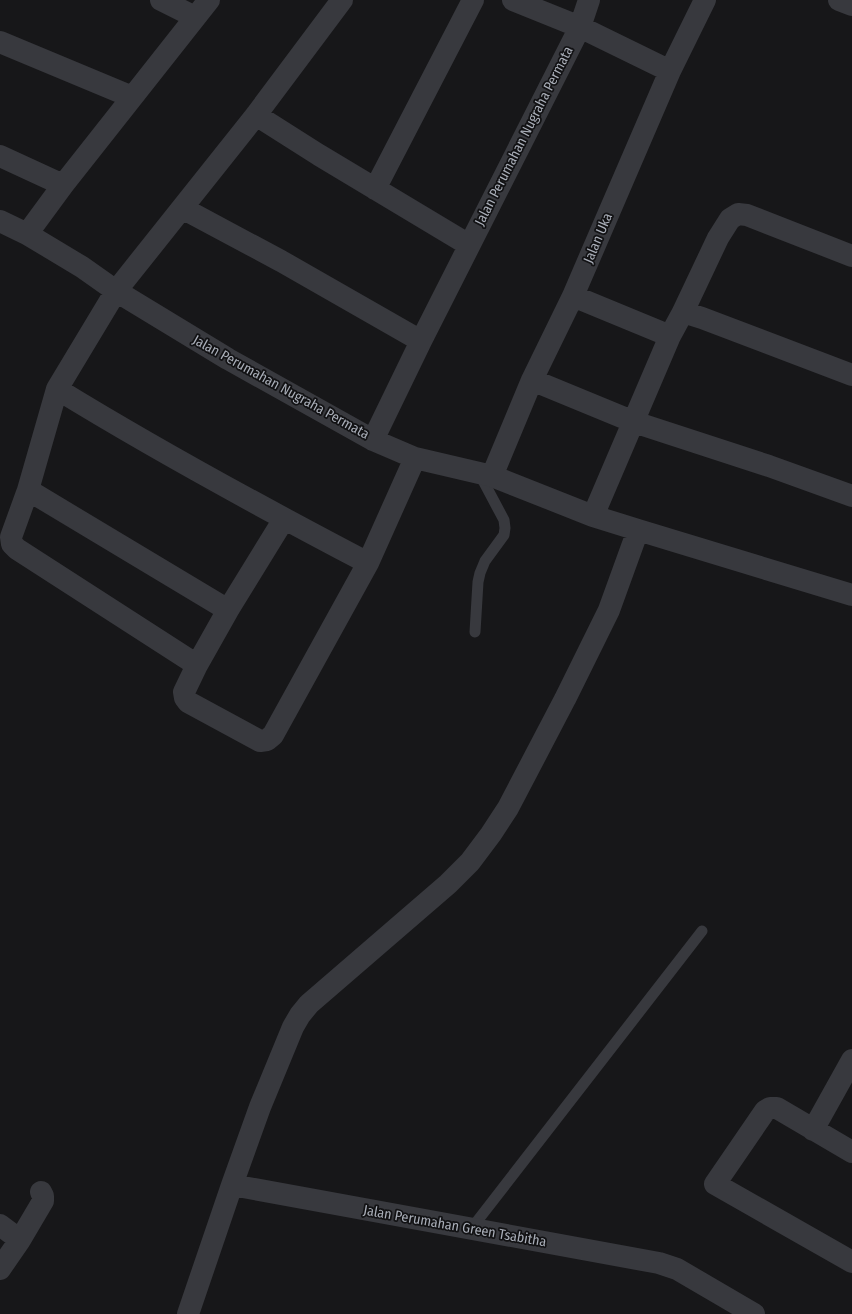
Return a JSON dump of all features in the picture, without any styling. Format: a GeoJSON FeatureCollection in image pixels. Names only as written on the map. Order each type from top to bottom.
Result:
{"type":"FeatureCollection","features":[{"type":"Feature","properties":{"kind":"street"},"geometry":{"type":"LineString","coordinates":[[161,0],[195,17]]}},
{"type":"Feature","properties":{"kind":"street"},"geometry":{"type":"LineString","coordinates":[[27,234],[63,185],[209,0]]}},
{"type":"Feature","properties":{"kind":"street"},"geometry":{"type":"LineString","coordinates":[[196,665],[17,549],[12,544],[11,537],[28,490],[57,389],[116,291],[256,114],[342,0]]}},
{"type":"Feature","properties":{"kind":"street"},"geometry":{"type":"LineString","coordinates":[[375,189],[473,0]]}},
{"type":"Feature","properties":{"kind":"street"},"geometry":{"type":"LineString","coordinates":[[513,0],[580,27],[670,71]]}},
{"type":"Feature","properties":{"kind":"street","name":"Jalan Perumahan Nugraha Permata"},"geometry":{"type":"LineString","coordinates":[[0,221],[27,234],[82,267],[116,291],[228,359],[373,440],[469,245],[580,27],[589,0]]}},
{"type":"Feature","properties":{"kind":"street","name":"Jalan Uka"},"geometry":{"type":"LineString","coordinates":[[485,474],[573,296],[670,71],[705,0]]}},
{"type":"Feature","properties":{"kind":"street"},"geometry":{"type":"LineString","coordinates":[[840,0],[852,5]]}},
{"type":"Feature","properties":{"kind":"street"},"geometry":{"type":"LineString","coordinates":[[0,42],[132,97]]}},
{"type":"Feature","properties":{"kind":"street"},"geometry":{"type":"LineString","coordinates":[[256,114],[375,189],[469,245]]}},
{"type":"Feature","properties":{"kind":"street"},"geometry":{"type":"LineString","coordinates":[[0,156],[63,185]]}},
{"type":"Feature","properties":{"kind":"street"},"geometry":{"type":"LineString","coordinates":[[182,208],[281,261],[421,341]]}},
{"type":"Feature","properties":{"kind":"street"},"geometry":{"type":"LineString","coordinates":[[593,516],[670,336],[718,238],[730,219],[738,214],[747,215],[852,256]]}},
{"type":"Feature","properties":{"kind":"street"},"geometry":{"type":"LineString","coordinates":[[573,296],[670,336]]}},
{"type":"Feature","properties":{"kind":"street"},"geometry":{"type":"LineString","coordinates":[[683,312],[709,320],[852,375]]}},
{"type":"Feature","properties":{"kind":"street"},"geometry":{"type":"LineString","coordinates":[[532,380],[634,422],[769,466],[852,496]]}},
{"type":"Feature","properties":{"kind":"street"},"geometry":{"type":"LineString","coordinates":[[57,389],[209,478],[368,563]]}},
{"type":"Feature","properties":{"kind":"street"},"geometry":{"type":"LineString","coordinates":[[373,440],[415,458],[485,474],[593,516],[852,594]]}},
{"type":"Feature","properties":{"kind":"street"},"geometry":{"type":"LineString","coordinates":[[284,519],[196,665],[184,692],[185,698],[188,702],[260,740],[267,740],[273,736],[368,563],[415,458]]}},
{"type":"Feature","properties":{"kind":"street"},"geometry":{"type":"LineString","coordinates":[[28,490],[228,610]]}},
{"type":"Feature","properties":{"kind":"street"},"geometry":{"type":"LineString","coordinates":[[188,1314],[260,1107],[293,1027],[309,1004],[448,884],[474,856],[491,834],[508,808],[566,699],[609,610],[638,530]]}},
{"type":"Feature","properties":{"kind":"street"},"geometry":{"type":"LineString","coordinates":[[813,1130],[852,1060]]}},
{"type":"Feature","properties":{"kind":"street"},"geometry":{"type":"LineString","coordinates":[[852,1152],[777,1108],[770,1108],[765,1111],[715,1184],[852,1262]]}},
{"type":"Feature","properties":{"kind":"street","name":"Jalan Perumahan Green Tsabitha"},"geometry":{"type":"LineString","coordinates":[[232,1185],[659,1263],[677,1270],[754,1314]]}},
{"type":"Feature","properties":{"kind":"street"},"geometry":{"type":"LineString","coordinates":[[0,1269],[20,1240],[43,1201],[41,1192]]}},
{"type":"Feature","properties":{"kind":"street"},"geometry":{"type":"LineString","coordinates":[[0,1225],[20,1240]]}},
{"type":"Feature","properties":{"kind":"lane"},"geometry":{"type":"LineString","coordinates":[[475,632],[478,582],[480,573],[486,561],[504,535],[505,528],[504,520],[485,474]]}},
{"type":"Feature","properties":{"kind":"lane"},"geometry":{"type":"LineString","coordinates":[[472,1229],[702,931]]}}]}
